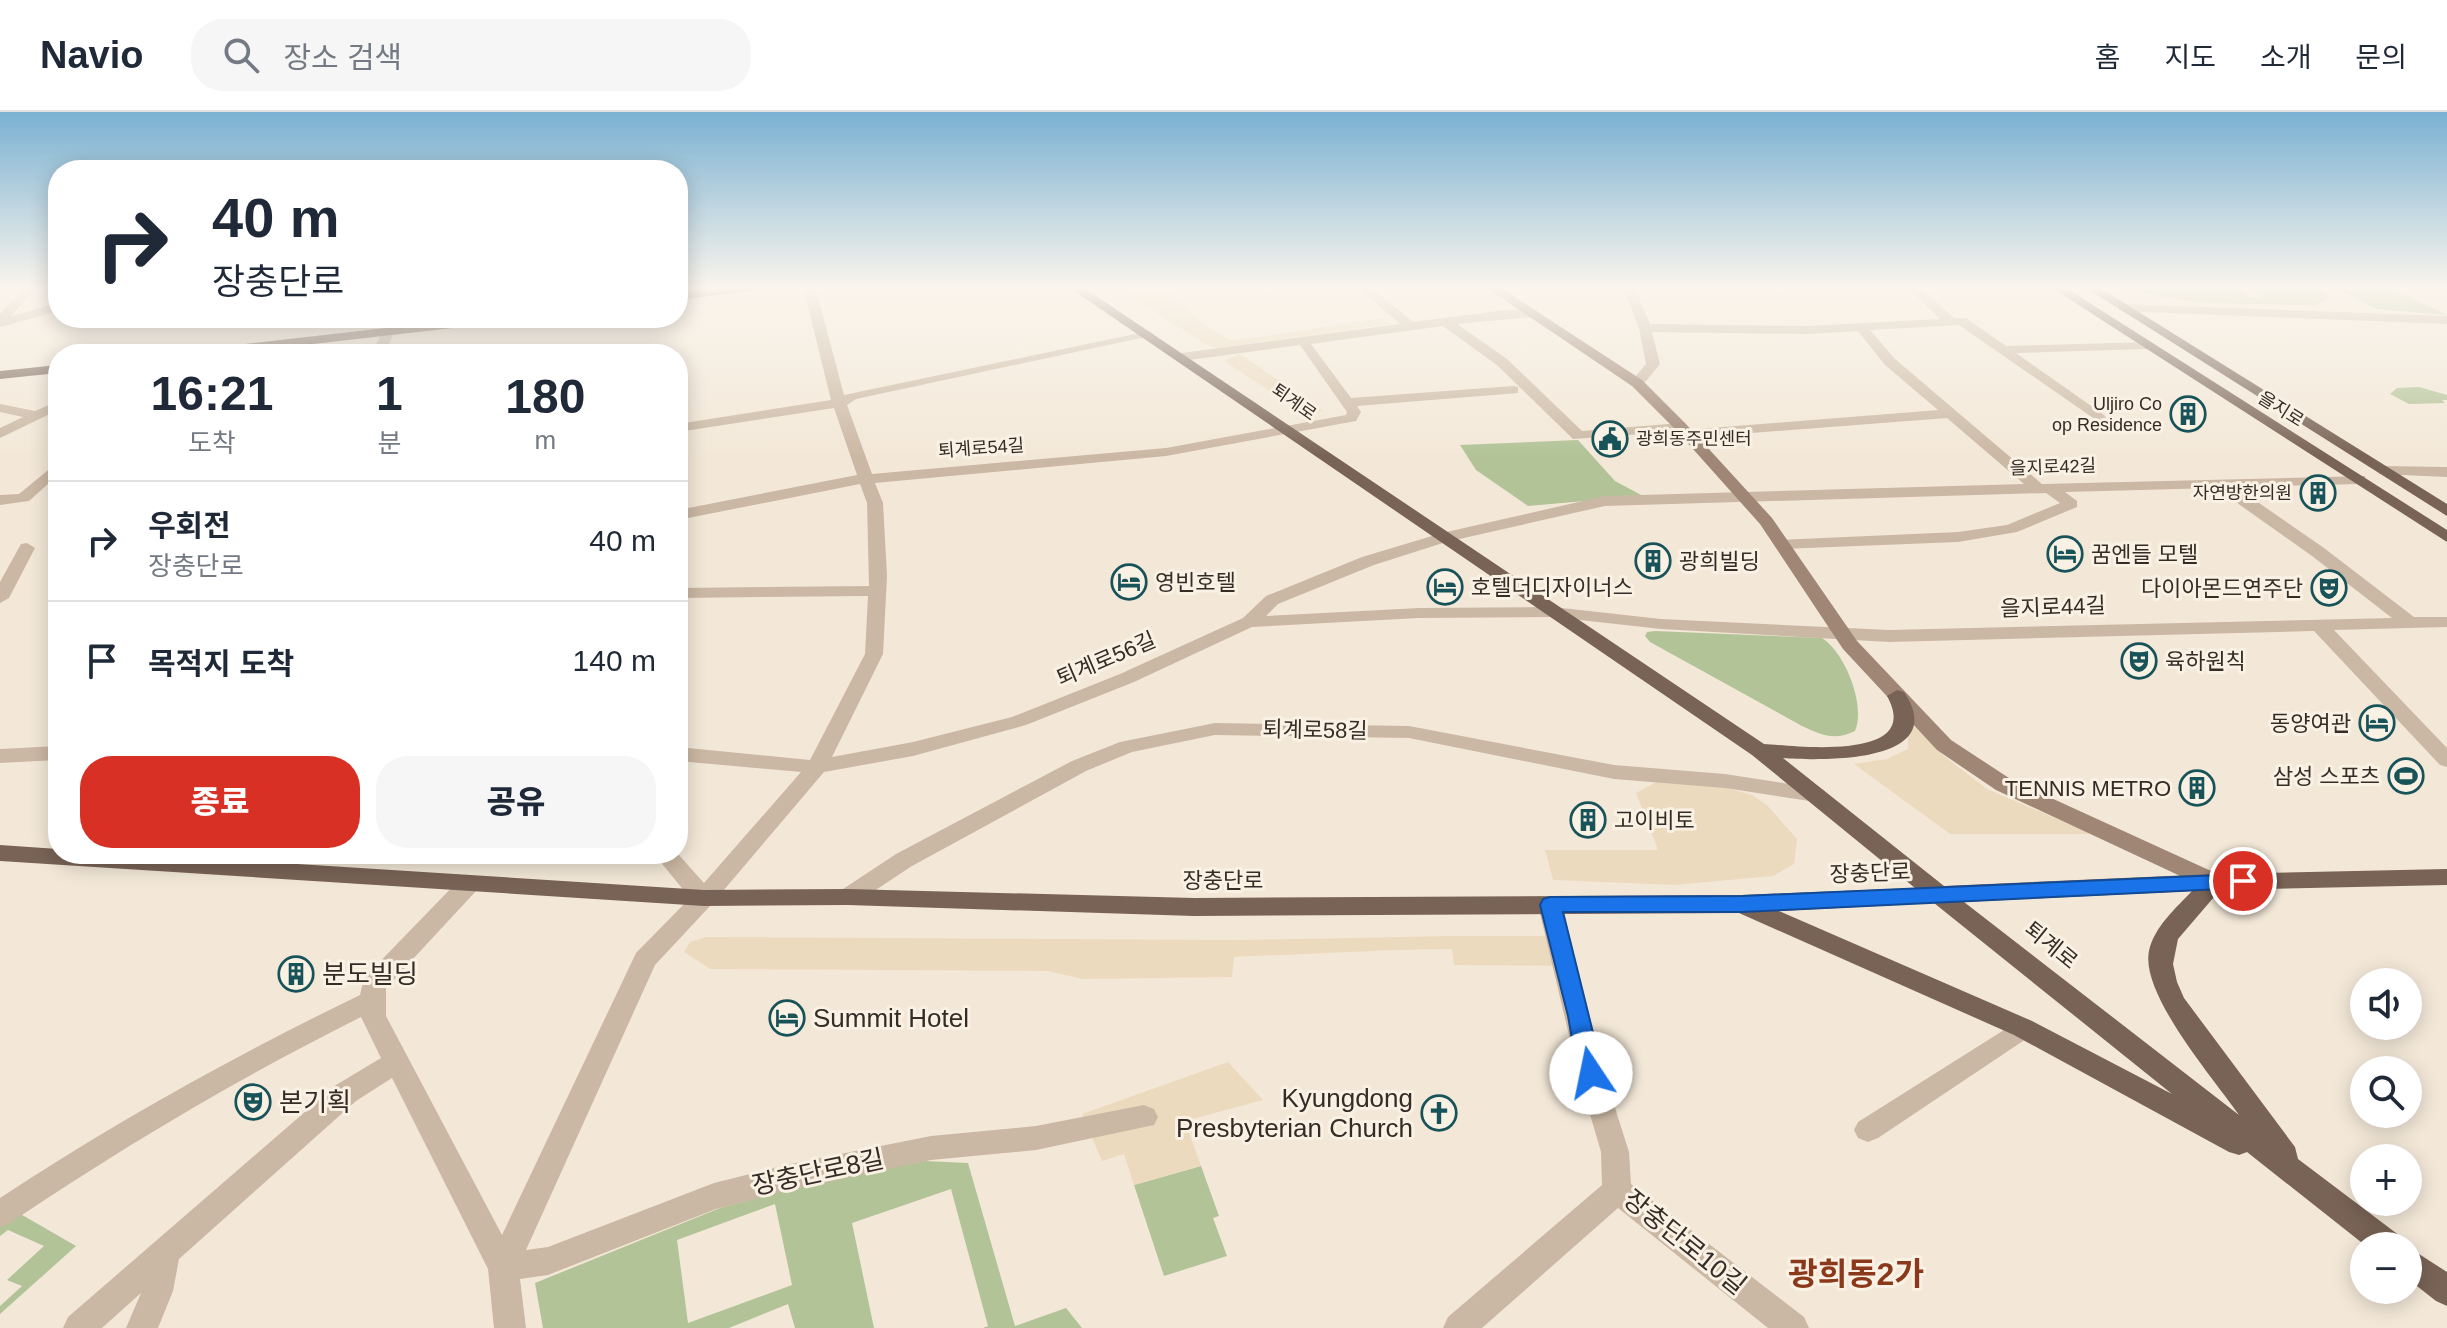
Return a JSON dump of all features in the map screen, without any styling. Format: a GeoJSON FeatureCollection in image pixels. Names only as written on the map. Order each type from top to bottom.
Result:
{"type":"FeatureCollection","features":[{"type":"Feature","properties":{"kind":"main road","name":"퇴계로"},"geometry":{"type":"LineString","coordinates":[[1161,343],[1442,538],[1759,750],[2079,1007],[2371,1232]]}},
{"type":"Feature","properties":{"kind":"main road"},"geometry":{"type":"LineString","coordinates":[[1577,343],[1637,383],[1747,497],[1842,633],[1944,745],[2004,785],[2214,882],[2161,944],[2158,960],[2161,980],[2174,1003],[2299,1175]]}},
{"type":"Feature","properties":{"kind":"main road","name":"을지로"},"geometry":{"type":"LineString","coordinates":[[2142,343],[2447,537]]}},
{"type":"Feature","properties":{"kind":"main road","name":"을지로"},"geometry":{"type":"LineString","coordinates":[[2179,343],[2447,511]]}},
{"type":"Feature","properties":{"kind":"main road"},"geometry":{"type":"LineString","coordinates":[[0,375],[48,370]]}},
{"type":"Feature","properties":{"kind":"main road"},"geometry":{"type":"LineString","coordinates":[[1759,750],[1817,754],[1882,747],[1894,741],[1901,730],[1905,714],[1897,696]]}},
{"type":"Feature","properties":{"kind":"main road","name":"장충단로"},"geometry":{"type":"LineString","coordinates":[[0,853],[48,856]]}},
{"type":"Feature","properties":{"kind":"main road","name":"장충단로"},"geometry":{"type":"LineString","coordinates":[[166,864],[704,898],[848,897],[1194,907],[1742,904],[2214,882],[2447,877]]}},
{"type":"Feature","properties":{"kind":"main road"},"geometry":{"type":"LineString","coordinates":[[1742,904],[2023,1028],[2092,1062],[2299,1175]]}},
{"type":"Feature","properties":{"kind":"main road"},"geometry":{"type":"LineString","coordinates":[[2422,1272],[2447,1291]]}},
{"type":"Feature","properties":{"kind":"street"},"geometry":{"type":"LineString","coordinates":[[503,1267],[645,960],[704,898],[817,767],[874,654],[877,591],[875,503],[839,403],[824,343]]}},
{"type":"Feature","properties":{"kind":"street"},"geometry":{"type":"LineString","coordinates":[[688,426],[839,403],[852,396],[1111,343]]}},
{"type":"Feature","properties":{"kind":"street"},"geometry":{"type":"LineString","coordinates":[[1182,357],[1290,343]]}},
{"type":"Feature","properties":{"kind":"street"},"geometry":{"type":"LineString","coordinates":[[1304,343],[1347,403],[1513,390]]}},
{"type":"Feature","properties":{"kind":"street"},"geometry":{"type":"LineString","coordinates":[[1475,343],[1502,362],[1578,436],[1950,413]]}},
{"type":"Feature","properties":{"kind":"street"},"geometry":{"type":"LineString","coordinates":[[1637,383],[1653,364],[1648,343]]}},
{"type":"Feature","properties":{"kind":"street"},"geometry":{"type":"LineString","coordinates":[[1782,544],[1906,541],[2011,529],[2071,504],[2042,487],[1950,413],[1890,362],[1874,343]]}},
{"type":"Feature","properties":{"kind":"street"},"geometry":{"type":"LineString","coordinates":[[1993,343],[2099,418]]}},
{"type":"Feature","properties":{"kind":"street"},"geometry":{"type":"LineString","coordinates":[[2004,350],[2145,345]]}},
{"type":"Feature","properties":{"kind":"street","name":"퇴계로54길"},"geometry":{"type":"LineString","coordinates":[[688,513],[867,478],[1140,455],[1288,432],[1351,418],[1354,412],[1347,403]]}},
{"type":"Feature","properties":{"kind":"street"},"geometry":{"type":"LineString","coordinates":[[0,408],[33,415]]}},
{"type":"Feature","properties":{"kind":"street"},"geometry":{"type":"LineString","coordinates":[[0,434],[48,409]]}},
{"type":"Feature","properties":{"kind":"street"},"geometry":{"type":"LineString","coordinates":[[2384,471],[2447,472]]}},
{"type":"Feature","properties":{"kind":"street"},"geometry":{"type":"LineString","coordinates":[[0,500],[23,498],[48,476]]}},
{"type":"Feature","properties":{"kind":"street","name":"을지로42길"},"geometry":{"type":"LineString","coordinates":[[1747,497],[2360,479]]}},
{"type":"Feature","properties":{"kind":"street"},"geometry":{"type":"LineString","coordinates":[[2218,482],[2318,552],[2409,622]]}},
{"type":"Feature","properties":{"kind":"street"},"geometry":{"type":"LineString","coordinates":[[1249,622],[1272,600],[1368,561],[1442,538],[1605,501],[1747,497]]}},
{"type":"Feature","properties":{"kind":"street"},"geometry":{"type":"LineString","coordinates":[[0,598],[27,548]]}},
{"type":"Feature","properties":{"kind":"street"},"geometry":{"type":"LineString","coordinates":[[688,593],[877,591]]}},
{"type":"Feature","properties":{"kind":"street","name":"퇴계로56길"},"geometry":{"type":"LineString","coordinates":[[688,755],[817,767],[913,749],[1019,721],[1127,678],[1249,622],[1419,613],[1553,612]]}},
{"type":"Feature","properties":{"kind":"street","name":"퇴계로"},"geometry":{"type":"LineString","coordinates":[[1553,612],[1661,624],[1842,633]]}},
{"type":"Feature","properties":{"kind":"street","name":"을지로44길"},"geometry":{"type":"LineString","coordinates":[[1842,633],[1889,636],[2447,622]]}},
{"type":"Feature","properties":{"kind":"street"},"geometry":{"type":"LineString","coordinates":[[2319,625],[2447,760]]}},
{"type":"Feature","properties":{"kind":"street","name":"퇴계로58길"},"geometry":{"type":"LineString","coordinates":[[848,897],[904,860],[1079,766],[1127,747],[1215,729],[1409,732],[1614,772],[1725,781],[1816,795]]}},
{"type":"Feature","properties":{"kind":"street"},"geometry":{"type":"LineString","coordinates":[[0,756],[48,754]]}},
{"type":"Feature","properties":{"kind":"street"},"geometry":{"type":"LineString","coordinates":[[674,864],[704,898]]}},
{"type":"Feature","properties":{"kind":"street"},"geometry":{"type":"LineString","coordinates":[[469,884],[373,985],[373,1016],[503,1267],[510,1328]]}},
{"type":"Feature","properties":{"kind":"street","name":"장충단로10길"},"geometry":{"type":"LineString","coordinates":[[1550,905],[1591,1073],[1615,1152],[1617,1190],[1793,1328]]}},
{"type":"Feature","properties":{"kind":"street"},"geometry":{"type":"LineString","coordinates":[[0,1214],[97,1149],[293,1039],[373,1000]]}},
{"type":"Feature","properties":{"kind":"street"},"geometry":{"type":"LineString","coordinates":[[1868,1130],[2023,1028]]}},
{"type":"Feature","properties":{"kind":"street"},"geometry":{"type":"LineString","coordinates":[[79,1328],[346,1093],[395,1063]]}},
{"type":"Feature","properties":{"kind":"street","name":"장충단로8길"},"geometry":{"type":"LineString","coordinates":[[503,1267],[548,1261],[714,1196],[790,1177],[931,1148],[1036,1138],[1144,1117]]}},
{"type":"Feature","properties":{"kind":"street"},"geometry":{"type":"LineString","coordinates":[[1459,1328],[1617,1190]]}},
{"type":"Feature","properties":{"kind":"street"},"geometry":{"type":"LineString","coordinates":[[142,1328],[157,1292],[164,1252]]}},
{"type":"Feature","properties":{"kind":"green space"},"geometry":{"type":"Polygon","coordinates":[[[2419,387],[2447,395],[2447,400],[2442,400],[2445,403],[2409,404],[2390,394],[2397,388],[2419,387]]]}},
{"type":"Feature","properties":{"kind":"green space"},"geometry":{"type":"Polygon","coordinates":[[[1578,440],[1615,481],[1643,496],[1528,506],[1476,470],[1460,445],[1578,440]]]}},
{"type":"Feature","properties":{"kind":"green space"},"geometry":{"type":"Polygon","coordinates":[[[1647,632],[1822,638],[1838,655],[1851,680],[1858,708],[1855,731],[1828,736],[1802,726],[1650,642],[1645,636],[1647,632]]]}},
{"type":"Feature","properties":{"kind":"green space"},"geometry":{"type":"Polygon","coordinates":[[[925,1161],[968,1163],[1015,1326],[1066,1308],[1082,1328],[983,1328],[988,1326],[951,1189],[852,1223],[874,1328],[795,1328],[788,1304],[729,1328],[543,1328],[535,1283],[720,1208],[812,1183],[925,1161]],[[775,1204],[677,1240],[688,1323],[792,1285],[775,1204]]]}},
{"type":"Feature","properties":{"kind":"green space"},"geometry":{"type":"Polygon","coordinates":[[[1201,1166],[1219,1216],[1213,1218],[1227,1256],[1164,1276],[1134,1185],[1201,1166]]]}},
{"type":"Feature","properties":{"kind":"green space"},"geometry":{"type":"Polygon","coordinates":[[[17,1212],[76,1246],[0,1314],[0,1306],[22,1286],[7,1280],[44,1246],[8,1230],[0,1236],[0,1223],[17,1212]]]}},
{"type":"Feature","properties":{"kind":"shaded area"},"geometry":{"type":"Polygon","coordinates":[[[1203,343],[1255,343],[1217,348],[1203,343]]]}},
{"type":"Feature","properties":{"kind":"shaded area"},"geometry":{"type":"Polygon","coordinates":[[[1240,354],[1323,411],[1303,413],[1224,361],[1240,354]]]}},
{"type":"Feature","properties":{"kind":"shaded area"},"geometry":{"type":"Polygon","coordinates":[[[1908,720],[1944,756],[1987,789],[2092,834],[1950,834],[1854,764],[1887,759],[1908,749],[1908,720]]]}},
{"type":"Feature","properties":{"kind":"shaded area"},"geometry":{"type":"Polygon","coordinates":[[[1662,779],[1716,785],[1752,795],[1767,805],[1797,839],[1794,864],[1773,876],[1675,885],[1553,880],[1545,850],[1658,850],[1636,793],[1662,779]]]}},
{"type":"Feature","properties":{"kind":"shaded area"},"geometry":{"type":"Polygon","coordinates":[[[1559,936],[1567,966],[1454,965],[1452,949],[1397,950],[1234,957],[1232,977],[1082,979],[1048,971],[710,969],[684,952],[690,942],[706,937],[1237,940],[1559,936]]]}},
{"type":"Feature","properties":{"kind":"shaded area"},"geometry":{"type":"Polygon","coordinates":[[[1228,1062],[1263,1100],[1185,1121],[1201,1166],[1134,1185],[1124,1154],[1102,1161],[1082,1114],[1228,1062]]]}},
{"type":"Feature","properties":{"kind":"place","name":"Uljiro Co op Residence"},"geometry":{"type":"Point","coordinates":[2188,414]}},
{"type":"Feature","properties":{"kind":"place","name":"광희동주민센터"},"geometry":{"type":"Point","coordinates":[1610,439]}},
{"type":"Feature","properties":{"kind":"place","name":"자연방한의원"},"geometry":{"type":"Point","coordinates":[2318,493]}},
{"type":"Feature","properties":{"kind":"place","name":"꿈엔들 모텔"},"geometry":{"type":"Point","coordinates":[2065,554]}},
{"type":"Feature","properties":{"kind":"place","name":"광희빌딩"},"geometry":{"type":"Point","coordinates":[1653,561]}},
{"type":"Feature","properties":{"kind":"place","name":"영빈호텔"},"geometry":{"type":"Point","coordinates":[1129,582]}},
{"type":"Feature","properties":{"kind":"place","name":"호텔더디자이너스"},"geometry":{"type":"Point","coordinates":[1445,587]}},
{"type":"Feature","properties":{"kind":"place","name":"다이아몬드연주단"},"geometry":{"type":"Point","coordinates":[2329,588]}},
{"type":"Feature","properties":{"kind":"place","name":"육하원칙"},"geometry":{"type":"Point","coordinates":[2139,661]}},
{"type":"Feature","properties":{"kind":"place","name":"동양여관"},"geometry":{"type":"Point","coordinates":[2377,723]}},
{"type":"Feature","properties":{"kind":"place","name":"삼성 스포츠"},"geometry":{"type":"Point","coordinates":[2406,776]}},
{"type":"Feature","properties":{"kind":"place","name":"TENNIS METRO"},"geometry":{"type":"Point","coordinates":[2197,788]}},
{"type":"Feature","properties":{"kind":"place","name":"고이비토"},"geometry":{"type":"Point","coordinates":[1588,820]}},
{"type":"Feature","properties":{"kind":"place","name":"분도빌딩"},"geometry":{"type":"Point","coordinates":[296,974]}},
{"type":"Feature","properties":{"kind":"place","name":"Summit Hotel"},"geometry":{"type":"Point","coordinates":[787,1018]}},
{"type":"Feature","properties":{"kind":"place","name":"본기획"},"geometry":{"type":"Point","coordinates":[253,1102]}},
{"type":"Feature","properties":{"kind":"place","name":"Kyungdong Presbyterian Church"},"geometry":{"type":"Point","coordinates":[1439,1113]}},
{"type":"Feature","properties":{"kind":"district","name":"광희동2가"},"geometry":{"type":"Point","coordinates":[1856,1274]}},
{"type":"Feature","properties":{"kind":"route"},"geometry":{"type":"LineString","coordinates":[[1591,1073],[1550,905],[1742,904],[2243,881]]}}]}
